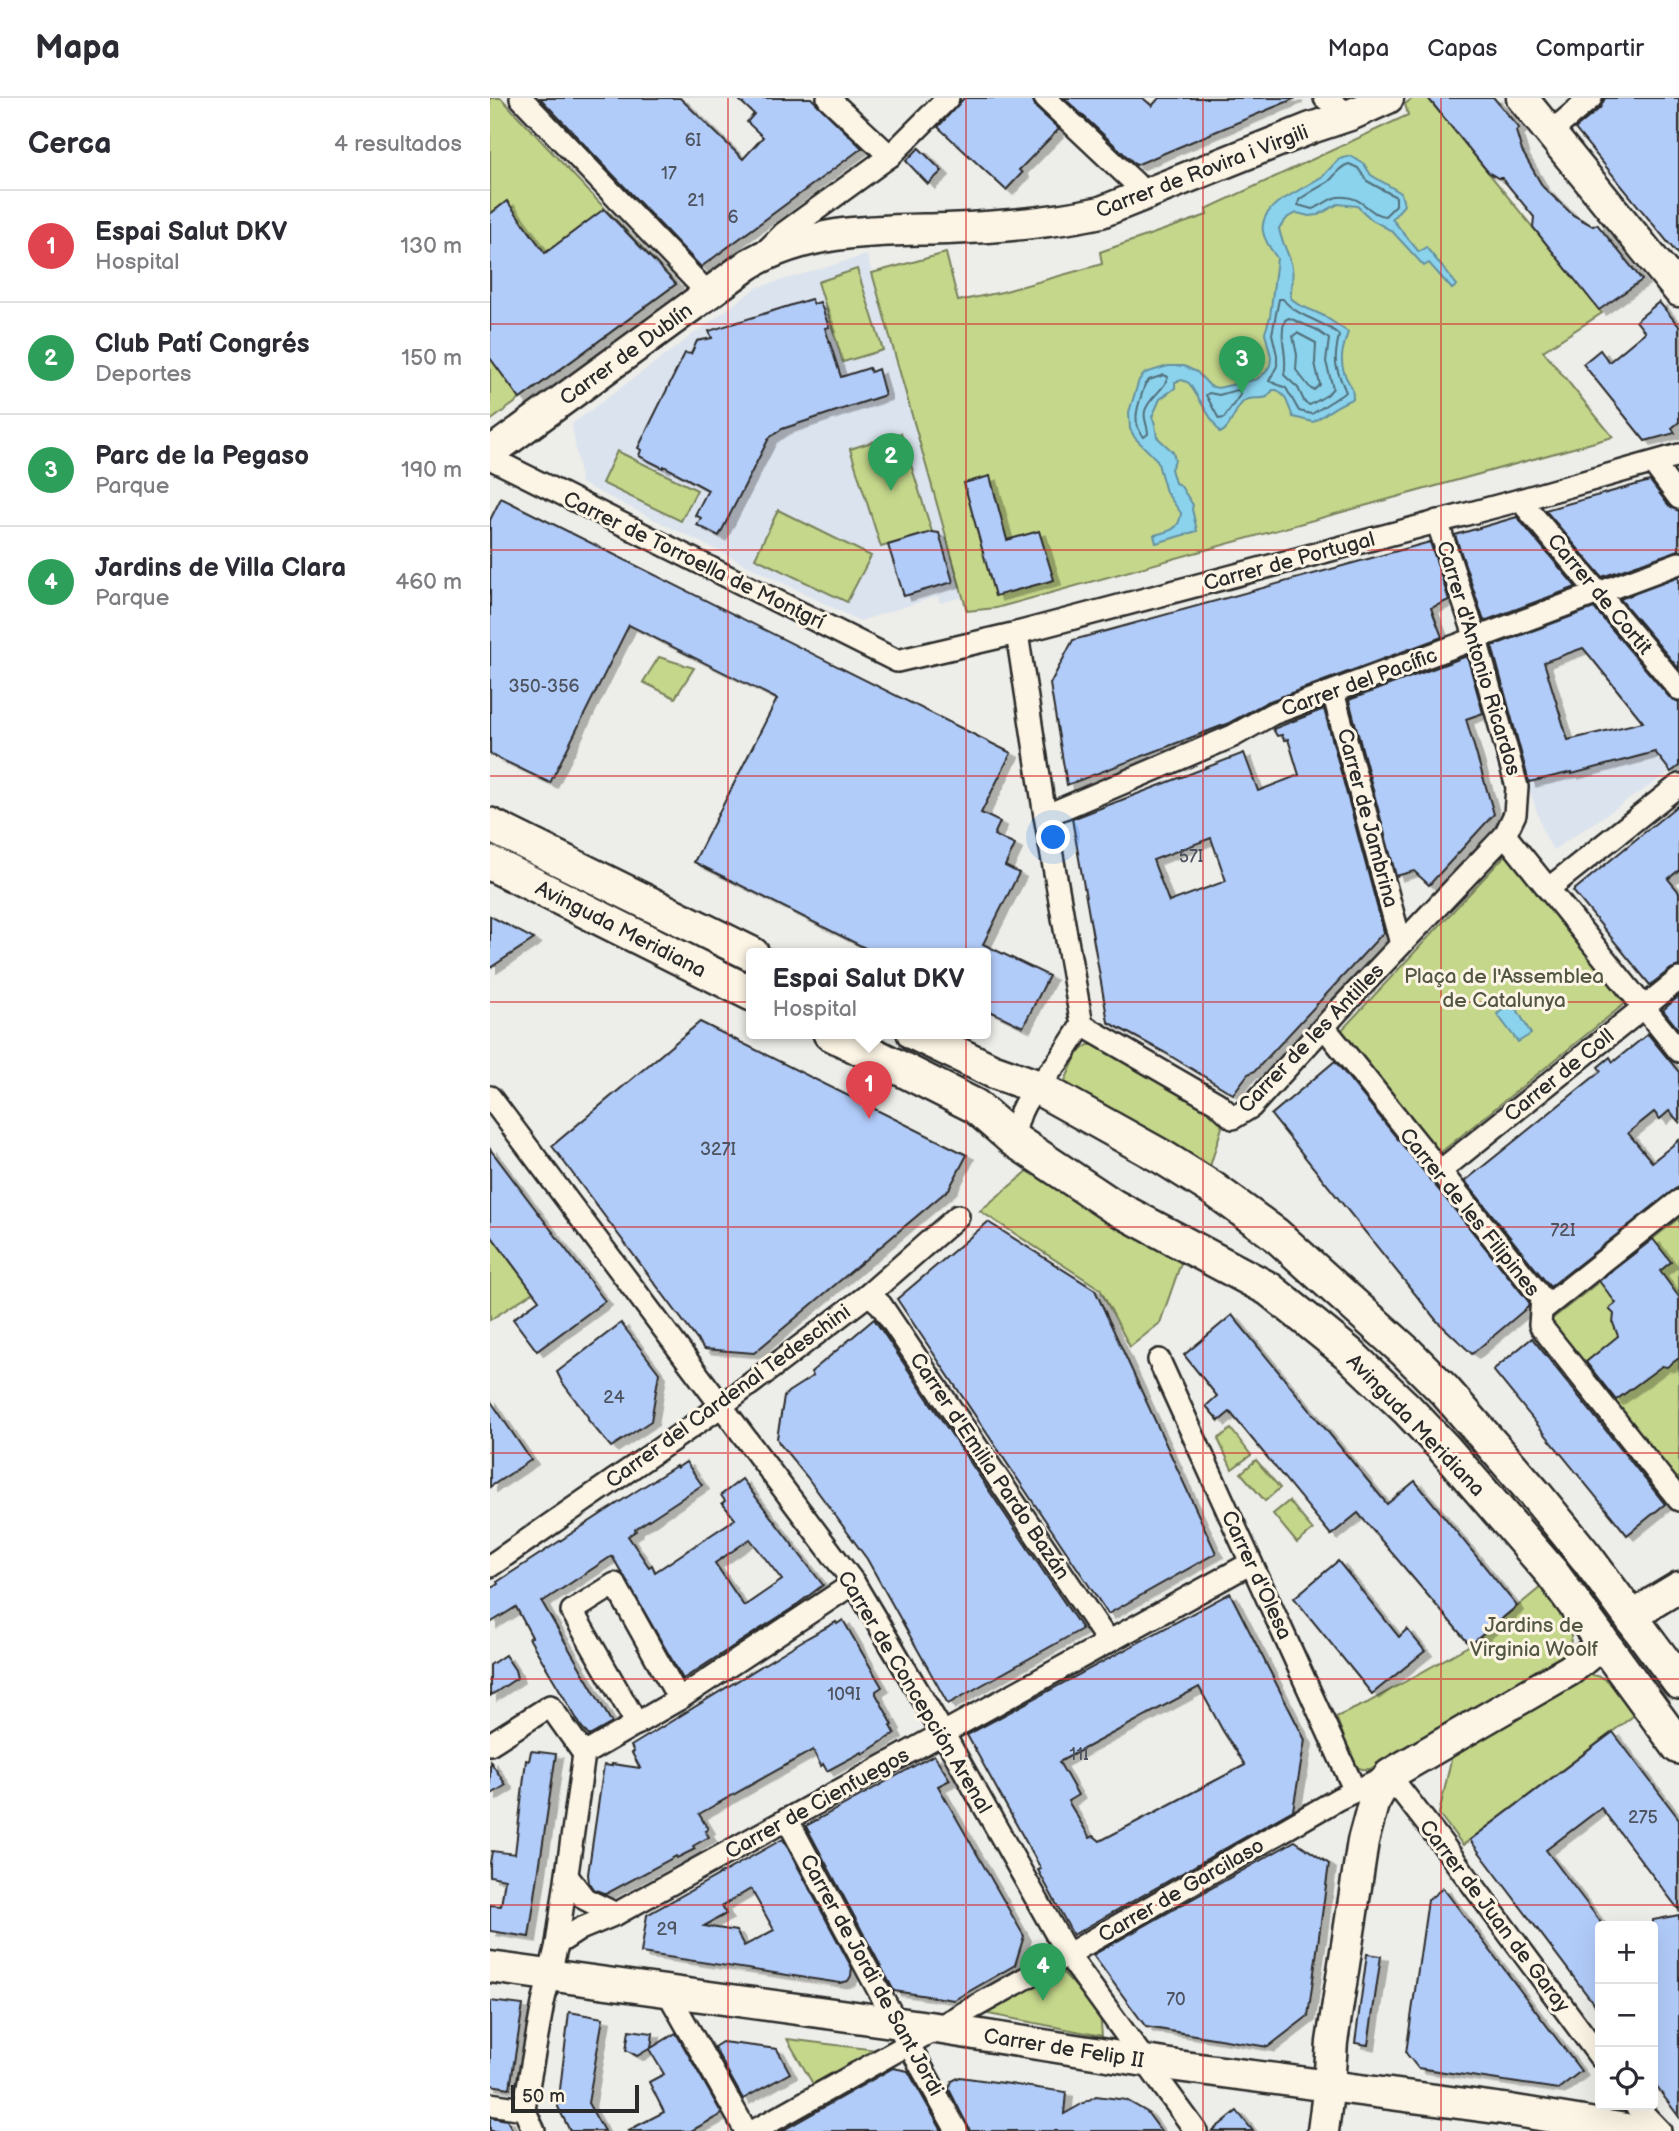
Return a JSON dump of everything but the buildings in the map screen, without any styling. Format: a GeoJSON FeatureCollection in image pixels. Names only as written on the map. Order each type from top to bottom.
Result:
{"type":"FeatureCollection","features":[{"type":"Feature","properties":{"kind":"main road","name":"Carrer de Rovira i Virgili"},"geometry":{"type":"LineString","coordinates":[[762,256],[808,240],[841,234],[890,229],[1006,226],[1071,219],[1101,212],[1270,144],[1350,116],[1388,98]]}},
{"type":"Feature","properties":{"kind":"main road"},"geometry":{"type":"LineString","coordinates":[[1522,98],[1679,291]]}},
{"type":"Feature","properties":{"kind":"main road","name":"Carrer de Dublín"},"geometry":{"type":"LineString","coordinates":[[490,456],[762,256]]}},
{"type":"Feature","properties":{"kind":"main road","name":"Avinguda Meridiana"},"geometry":{"type":"LineString","coordinates":[[490,825],[746,951]]}},
{"type":"Feature","properties":{"kind":"main road","name":"Avinguda Meridiana"},"geometry":{"type":"LineString","coordinates":[[490,863],[746,991]]}},
{"type":"Feature","properties":{"kind":"main road","name":"Avinguda Meridiana"},"geometry":{"type":"LineString","coordinates":[[842,1039],[975,1106],[1014,1140],[1113,1206],[1269,1289],[1348,1353],[1407,1409],[1552,1573],[1679,1747]]}},
{"type":"Feature","properties":{"kind":"main road","name":"Avinguda Meridiana"},"geometry":{"type":"LineString","coordinates":[[926,1039],[993,1071],[1035,1086],[1183,1170],[1275,1234],[1446,1391],[1535,1493],[1679,1682]]}},
{"type":"Feature","properties":{"kind":"main road"},"geometry":{"type":"LineString","coordinates":[[1603,1643],[1654,1602],[1679,1587]]}},
{"type":"Feature","properties":{"kind":"main road","name":"Carrer de Garcilaso"},"geometry":{"type":"LineString","coordinates":[[1389,1775],[1570,1670],[1603,1643]]}},
{"type":"Feature","properties":{"kind":"main road"},"geometry":{"type":"LineString","coordinates":[[1323,2131],[1332,2042],[1365,1830],[1373,1804],[1389,1775]]}},
{"type":"Feature","properties":{"kind":"main road","name":"Carrer de Felip II"},"geometry":{"type":"LineString","coordinates":[[490,1967],[667,1991],[902,2033],[936,2028],[1144,2061],[1329,2085],[1638,2131]]}},
{"type":"Feature","properties":{"kind":"street"},"geometry":{"type":"LineString","coordinates":[[521,98],[701,286],[711,292]]}},
{"type":"Feature","properties":{"kind":"street"},"geometry":{"type":"LineString","coordinates":[[828,98],[890,156]]}},
{"type":"Feature","properties":{"kind":"street"},"geometry":{"type":"LineString","coordinates":[[762,256],[784,233],[890,156],[947,98]]}},
{"type":"Feature","properties":{"kind":"street"},"geometry":{"type":"LineString","coordinates":[[1045,98],[1136,184],[1145,196]]}},
{"type":"Feature","properties":{"kind":"street"},"geometry":{"type":"LineString","coordinates":[[1325,98],[1350,116]]}},
{"type":"Feature","properties":{"kind":"street"},"geometry":{"type":"LineString","coordinates":[[1551,132],[1591,98]]}},
{"type":"Feature","properties":{"kind":"street","name":"Carrer de Portugal"},"geometry":{"type":"LineString","coordinates":[[897,661],[1017,633],[1520,500],[1679,454]]}},
{"type":"Feature","properties":{"kind":"street","name":"Carrer de Torroella de Montgrí"},"geometry":{"type":"LineString","coordinates":[[490,456],[897,661]]}},
{"type":"Feature","properties":{"kind":"street"},"geometry":{"type":"LineString","coordinates":[[1653,463],[1679,498]]}},
{"type":"Feature","properties":{"kind":"street","name":"Carrer de Cortit"},"geometry":{"type":"LineString","coordinates":[[1520,500],[1679,689]]}},
{"type":"Feature","properties":{"kind":"street","name":"Carrer d'Antonio Ricardos"},"geometry":{"type":"LineString","coordinates":[[1437,521],[1476,639],[1517,787],[1515,814],[1505,835]]}},
{"type":"Feature","properties":{"kind":"street","name":"Carrer del Pacífic"},"geometry":{"type":"LineString","coordinates":[[1045,816],[1233,736],[1272,714],[1679,563]]}},
{"type":"Feature","properties":{"kind":"street"},"geometry":{"type":"LineString","coordinates":[[1014,1140],[1016,1120],[1035,1086],[1059,1060],[1082,1024],[1045,816],[1017,633]]}},
{"type":"Feature","properties":{"kind":"street","name":"Carrer de Jambrina"},"geometry":{"type":"LineString","coordinates":[[1333,692],[1401,944]]}},
{"type":"Feature","properties":{"kind":"street"},"geometry":{"type":"LineString","coordinates":[[1548,889],[1679,785]]}},
{"type":"Feature","properties":{"kind":"street"},"geometry":{"type":"LineString","coordinates":[[1505,835],[1679,1051]]}},
{"type":"Feature","properties":{"kind":"street","name":"Carrer de les Antilles"},"geometry":{"type":"LineString","coordinates":[[1082,1024],[1217,1103],[1233,1118],[1251,1107],[1505,835]]}},
{"type":"Feature","properties":{"kind":"street","name":"Carrer de Coll"},"geometry":{"type":"LineString","coordinates":[[1439,1172],[1679,979]]}},
{"type":"Feature","properties":{"kind":"street","name":"Carrer de les Filipines"},"geometry":{"type":"LineString","coordinates":[[1324,1027],[1542,1298],[1540,1325],[1679,1500]]}},
{"type":"Feature","properties":{"kind":"street","name":"Carrer de Concepción Arenal"},"geometry":{"type":"LineString","coordinates":[[492,1104],[854,1583],[943,1733],[1068,1955],[1196,2131]]}},
{"type":"Feature","properties":{"kind":"street"},"geometry":{"type":"LineString","coordinates":[[1542,1310],[1678,1204]]}},
{"type":"Feature","properties":{"kind":"street","name":"Carrer del Cardenal Tedeschini"},"geometry":{"type":"LineString","coordinates":[[490,1566],[720,1407],[869,1294],[958,1216]]}},
{"type":"Feature","properties":{"kind":"street","name":"Carrer d'Emilia Pardo Bazán"},"geometry":{"type":"LineString","coordinates":[[869,1294],[881,1305],[1107,1640]]}},
{"type":"Feature","properties":{"kind":"street","name":"Carrer d'Olesa"},"geometry":{"type":"LineString","coordinates":[[1159,1360],[1355,1791]]}},
{"type":"Feature","properties":{"kind":"street","name":"Carrer de Cienfuegos"},"geometry":{"type":"LineString","coordinates":[[557,1944],[1251,1563]]}},
{"type":"Feature","properties":{"kind":"street"},"geometry":{"type":"LineString","coordinates":[[584,1754],[679,1699],[854,1583]]}},
{"type":"Feature","properties":{"kind":"street"},"geometry":{"type":"LineString","coordinates":[[637,1724],[572,1611],[615,1584],[679,1699]]}},
{"type":"Feature","properties":{"kind":"street"},"geometry":{"type":"LineString","coordinates":[[490,1744],[550,1706],[584,1754],[557,1944],[524,2109],[534,2131]]}},
{"type":"Feature","properties":{"kind":"street","name":"Carrer de Garcilaso"},"geometry":{"type":"LineString","coordinates":[[936,2028],[1355,1791],[1389,1775]]}},
{"type":"Feature","properties":{"kind":"street","name":"Carrer de Juan de Garay"},"geometry":{"type":"LineString","coordinates":[[1389,1775],[1595,2050]]}},
{"type":"Feature","properties":{"kind":"street","name":"Carrer de Jordi de Sant Jordi"},"geometry":{"type":"LineString","coordinates":[[787,1819],[957,2131]]}},
{"type":"Feature","properties":{"kind":"street"},"geometry":{"type":"LineString","coordinates":[[567,1876],[585,1899],[616,1914]]}},
{"type":"Feature","properties":{"kind":"street"},"geometry":{"type":"LineString","coordinates":[[667,1991],[746,2131]]}},
{"type":"Feature","properties":{"kind":"street"},"geometry":{"type":"LineString","coordinates":[[754,2131],[902,2033]]}},
{"type":"Feature","properties":{"kind":"street"},"geometry":{"type":"LineString","coordinates":[[490,2104],[524,2109]]}},
{"type":"Feature","properties":{"kind":"street"},"geometry":{"type":"LineString","coordinates":[[1640,2110],[1660,2131]]}},
{"type":"Feature","properties":{"kind":"shaded area"},"geometry":{"type":"Polygon","coordinates":[[[867,255],[962,597],[940,603],[938,596],[860,621],[581,483],[572,424],[756,288],[867,255]]]}},
{"type":"Feature","properties":{"kind":"shaded area"},"geometry":{"type":"Polygon","coordinates":[[[1628,725],[1630,731],[1679,766],[1553,850],[1543,831],[1518,752],[1628,725]]]}},
{"type":"Feature","properties":{"kind":"green space"},"geometry":{"type":"Polygon","coordinates":[[[490,98],[501,98],[676,284],[490,421],[490,98]]]}},
{"type":"Feature","properties":{"kind":"green space"},"geometry":{"type":"Polygon","coordinates":[[[1413,98],[1428,98],[1602,313],[1543,351],[1613,437],[996,608],[967,611],[872,273],[946,253],[958,301],[1002,292],[1102,264],[1100,252],[1207,215],[1206,209],[1408,115],[1405,104],[1413,98]]]}},
{"type":"Feature","properties":{"kind":"green space"},"geometry":{"type":"Polygon","coordinates":[[[857,269],[883,350],[843,362],[818,282],[857,269]]]}},
{"type":"Feature","properties":{"kind":"green space"},"geometry":{"type":"Polygon","coordinates":[[[901,433],[932,532],[881,547],[850,449],[901,433]]]}},
{"type":"Feature","properties":{"kind":"green space"},"geometry":{"type":"Polygon","coordinates":[[[617,451],[697,490],[681,521],[602,483],[617,451]]]}},
{"type":"Feature","properties":{"kind":"green space"},"geometry":{"type":"Polygon","coordinates":[[[778,510],[871,556],[847,602],[755,558],[778,510]]]}},
{"type":"Feature","properties":{"kind":"green space"},"geometry":{"type":"Polygon","coordinates":[[[659,657],[694,668],[675,698],[643,682],[659,657]]]}},
{"type":"Feature","properties":{"kind":"green space","name":"Plaça de l'Assemblea de Catalunya"},"geometry":{"type":"Polygon","coordinates":[[[1511,849],[1628,1001],[1435,1157],[1339,1033],[1511,849]]]}},
{"type":"Feature","properties":{"kind":"green space"},"geometry":{"type":"Polygon","coordinates":[[[1088,1045],[1094,1045],[1217,1116],[1222,1127],[1208,1173],[1062,1087],[1078,1052],[1088,1045]]]}},
{"type":"Feature","properties":{"kind":"green space"},"geometry":{"type":"Polygon","coordinates":[[[1029,1170],[1182,1260],[1160,1323],[1130,1347],[1100,1289],[980,1211],[1029,1170]]]}},
{"type":"Feature","properties":{"kind":"green space"},"geometry":{"type":"Polygon","coordinates":[[[1679,1218],[1679,1488],[1547,1323],[1679,1218]]]}},
{"type":"Feature","properties":{"kind":"green space"},"geometry":{"type":"Polygon","coordinates":[[[490,1234],[533,1292],[490,1320],[490,1234]]]}},
{"type":"Feature","properties":{"kind":"green space"},"geometry":{"type":"Polygon","coordinates":[[[1231,1429],[1251,1455],[1232,1469],[1218,1439],[1231,1429]]]}},
{"type":"Feature","properties":{"kind":"green space"},"geometry":{"type":"Polygon","coordinates":[[[1256,1460],[1280,1488],[1265,1501],[1241,1473],[1256,1460]]]}},
{"type":"Feature","properties":{"kind":"green space"},"geometry":{"type":"Polygon","coordinates":[[[1289,1501],[1313,1530],[1297,1543],[1273,1514],[1289,1501]]]}},
{"type":"Feature","properties":{"kind":"green space","name":"Jardins de Virginia Woolf"},"geometry":{"type":"Polygon","coordinates":[[[1541,1587],[1562,1613],[1570,1631],[1568,1650],[1561,1661],[1370,1769],[1354,1765],[1339,1739],[1344,1737],[1336,1717],[1367,1703],[1470,1645],[1541,1587]]]}},
{"type":"Feature","properties":{"kind":"green space","name":"Jardins de Virginia Woolf"},"geometry":{"type":"Polygon","coordinates":[[[1592,1675],[1613,1684],[1637,1713],[1463,1845],[1439,1814],[1453,1751],[1579,1677],[1592,1675]]]}},
{"type":"Feature","properties":{"kind":"green space"},"geometry":{"type":"Polygon","coordinates":[[[1057,1966],[1100,2013],[1102,2036],[978,2012],[1057,1966]]]}},
{"type":"Feature","properties":{"kind":"green space"},"geometry":{"type":"Polygon","coordinates":[[[787,2039],[877,2050],[813,2084],[787,2039]]]}},
{"type":"Feature","properties":{"kind":"water"},"geometry":{"type":"Polygon","coordinates":[[[1351,156],[1364,164],[1371,175],[1401,193],[1404,205],[1392,219],[1419,252],[1426,247],[1457,285],[1452,289],[1429,263],[1424,266],[1392,231],[1372,220],[1357,206],[1338,204],[1318,215],[1297,213],[1288,217],[1279,228],[1292,268],[1291,298],[1348,332],[1342,362],[1353,399],[1338,405],[1313,422],[1293,417],[1285,397],[1273,390],[1267,397],[1244,401],[1220,433],[1189,383],[1182,380],[1175,382],[1175,388],[1160,399],[1152,417],[1157,437],[1173,452],[1175,460],[1171,469],[1175,483],[1180,485],[1193,505],[1197,531],[1156,543],[1154,535],[1176,527],[1181,513],[1166,492],[1157,460],[1135,438],[1130,429],[1129,412],[1139,380],[1145,373],[1168,366],[1184,366],[1197,372],[1210,386],[1218,388],[1257,379],[1266,372],[1271,357],[1265,333],[1270,317],[1277,258],[1264,237],[1265,217],[1277,203],[1323,176],[1339,159],[1351,156]]]}},
{"type":"Feature","properties":{"kind":"water"},"geometry":{"type":"Polygon","coordinates":[[[1513,1002],[1531,1034],[1518,1042],[1497,1014],[1513,1002]]]}},
{"type":"Feature","properties":{"kind":"place","name":"Parc de la Pegaso"},"geometry":{"type":"Point","coordinates":[1242,394]}},
{"type":"Feature","properties":{"kind":"place","name":"Club Patí Congrés"},"geometry":{"type":"Point","coordinates":[891,491]}},
{"type":"Feature","properties":{"kind":"place","name":"Espai Salut DKV"},"geometry":{"type":"Point","coordinates":[869,1119]}},
{"type":"Feature","properties":{"kind":"place","name":"Jardins de Villa Clara"},"geometry":{"type":"Point","coordinates":[1043,2001]}}]}
